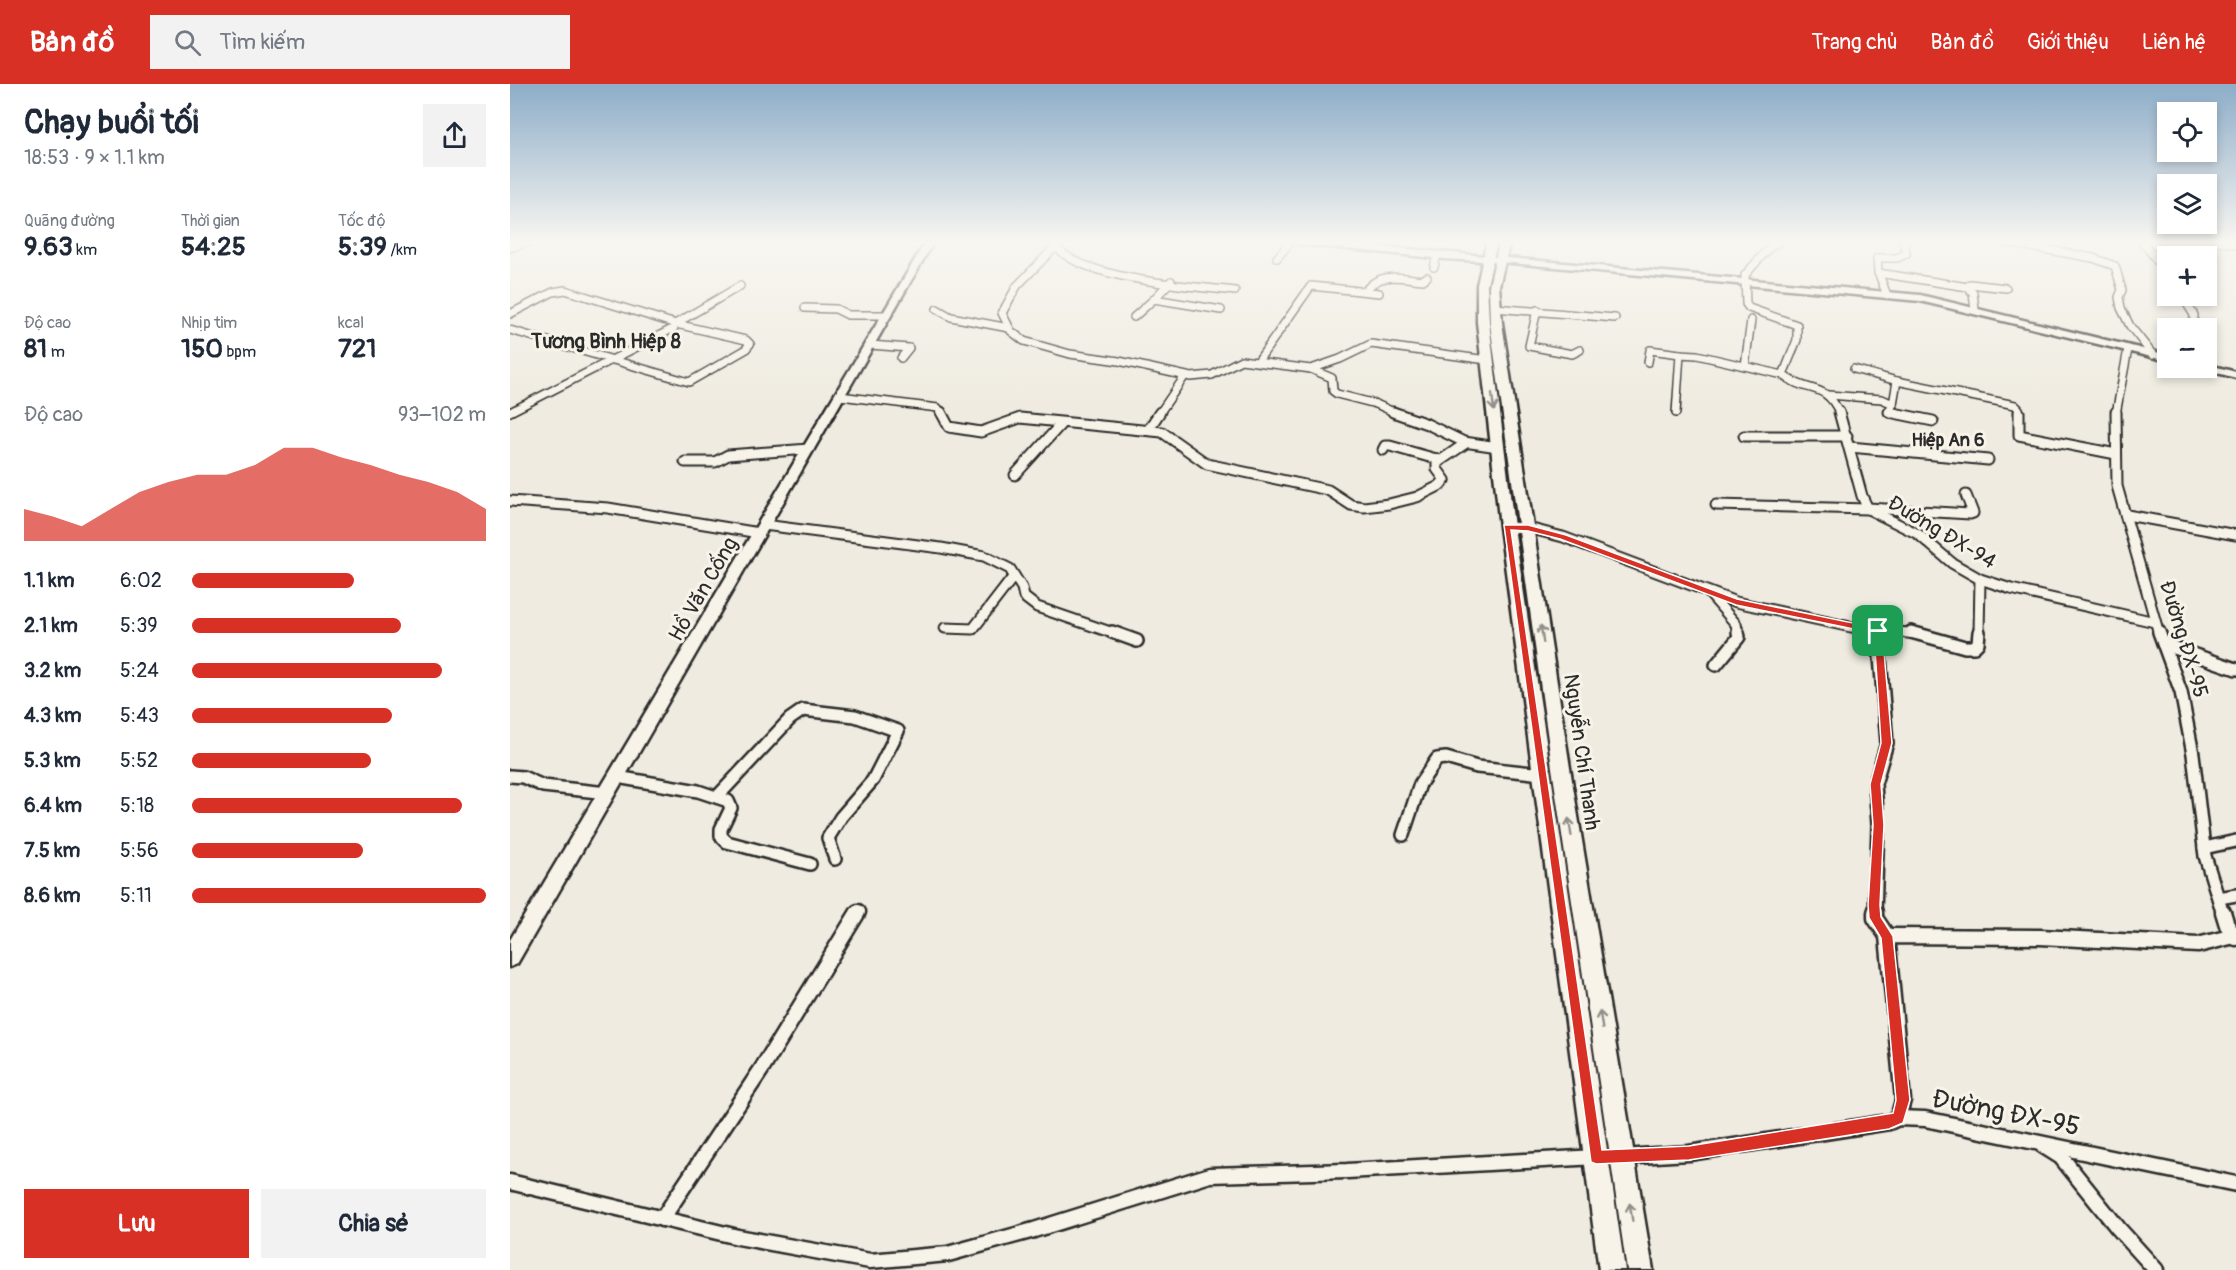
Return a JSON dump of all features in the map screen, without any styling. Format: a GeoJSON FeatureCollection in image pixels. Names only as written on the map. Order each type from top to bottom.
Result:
{"type":"FeatureCollection","features":[{"type":"Feature","properties":{"kind":"main road","name":"Nguyễn Chí Thanh"},"geometry":{"type":"LineString","coordinates":[[1484,296],[1494,360],[1528,528],[1561,768],[1640,1270]]}},
{"type":"Feature","properties":{"kind":"main road","name":"Nguyễn Chí Thanh"},"geometry":{"type":"LineString","coordinates":[[1494,296],[1494,360],[1498,447],[1507,527],[1612,1270]]}},
{"type":"Feature","properties":{"kind":"main road"},"geometry":{"type":"LineString","coordinates":[[1596,1157],[1622,1157]]}},
{"type":"Feature","properties":{"kind":"street"},"geometry":{"type":"LineString","coordinates":[[510,314],[545,296]]}},
{"type":"Feature","properties":{"kind":"street"},"geometry":{"type":"LineString","coordinates":[[510,330],[689,382],[745,350],[750,344],[746,340],[675,324],[586,296]]}},
{"type":"Feature","properties":{"kind":"street"},"geometry":{"type":"LineString","coordinates":[[510,412],[644,341],[674,328],[675,324],[722,296]]}},
{"type":"Feature","properties":{"kind":"street","name":"Hồ Văn Cống"},"geometry":{"type":"LineString","coordinates":[[510,958],[898,296]]}},
{"type":"Feature","properties":{"kind":"street"},"geometry":{"type":"LineString","coordinates":[[1011,296],[1002,313],[1011,332],[1046,348],[1185,376],[1209,377],[1221,372],[1230,362],[1258,361],[1311,369],[1332,378],[1337,394],[1376,404],[1466,442],[1498,447]]}},
{"type":"Feature","properties":{"kind":"street"},"geometry":{"type":"LineString","coordinates":[[1134,317],[1157,296]]}},
{"type":"Feature","properties":{"kind":"street"},"geometry":{"type":"LineString","coordinates":[[1258,361],[1304,296]]}},
{"type":"Feature","properties":{"kind":"street"},"geometry":{"type":"LineString","coordinates":[[1747,296],[1749,308],[1797,325],[1799,334],[1797,346],[1783,375]]}},
{"type":"Feature","properties":{"kind":"street"},"geometry":{"type":"LineString","coordinates":[[1902,296],[1975,310],[2157,356]]}},
{"type":"Feature","properties":{"kind":"street"},"geometry":{"type":"LineString","coordinates":[[1973,296],[1975,310]]}},
{"type":"Feature","properties":{"kind":"street"},"geometry":{"type":"LineString","coordinates":[[2119,296],[2121,308],[2130,326],[2153,355]]}},
{"type":"Feature","properties":{"kind":"street"},"geometry":{"type":"LineString","coordinates":[[1154,299],[1221,310]]}},
{"type":"Feature","properties":{"kind":"street"},"geometry":{"type":"LineString","coordinates":[[806,308],[836,309],[848,315],[887,315]]}},
{"type":"Feature","properties":{"kind":"street"},"geometry":{"type":"LineString","coordinates":[[1495,308],[1615,318]]}},
{"type":"Feature","properties":{"kind":"street"},"geometry":{"type":"LineString","coordinates":[[937,309],[948,317],[995,323],[1009,328]]}},
{"type":"Feature","properties":{"kind":"street"},"geometry":{"type":"LineString","coordinates":[[1537,310],[1529,346],[1572,354],[1580,350]]}},
{"type":"Feature","properties":{"kind":"street"},"geometry":{"type":"LineString","coordinates":[[1745,366],[1751,320]]}},
{"type":"Feature","properties":{"kind":"street"},"geometry":{"type":"LineString","coordinates":[[1311,369],[1340,359],[1371,344],[1494,360]]}},
{"type":"Feature","properties":{"kind":"street"},"geometry":{"type":"LineString","coordinates":[[870,345],[909,348],[901,358]]}},
{"type":"Feature","properties":{"kind":"street","name":"Đường ĐX-95"},"geometry":{"type":"LineString","coordinates":[[2128,349],[2116,409],[2117,486],[2127,514],[2155,622],[2181,692],[2191,744],[2204,848],[2227,925],[2235,937]]}},
{"type":"Feature","properties":{"kind":"street"},"geometry":{"type":"LineString","coordinates":[[1648,362],[1650,350],[1680,354],[1783,375],[1793,382],[1828,395],[1882,399],[1893,404]]}},
{"type":"Feature","properties":{"kind":"street"},"geometry":{"type":"LineString","coordinates":[[1676,413],[1680,354]]}},
{"type":"Feature","properties":{"kind":"street"},"geometry":{"type":"LineString","coordinates":[[1854,369],[1897,381],[2015,405],[2019,408],[2018,433],[2020,435],[2116,454]]}},
{"type":"Feature","properties":{"kind":"street"},"geometry":{"type":"LineString","coordinates":[[2217,370],[2236,375]]}},
{"type":"Feature","properties":{"kind":"street"},"geometry":{"type":"LineString","coordinates":[[1148,430],[1185,376]]}},
{"type":"Feature","properties":{"kind":"street"},"geometry":{"type":"LineString","coordinates":[[1897,381],[1893,404],[1889,412],[1933,421]]}},
{"type":"Feature","properties":{"kind":"street","name":"Đường ĐX-94"},"geometry":{"type":"LineString","coordinates":[[1828,395],[1833,398],[1840,414],[1862,496],[1868,509],[1918,534],[1952,563],[1980,579],[2155,622]]}},
{"type":"Feature","properties":{"kind":"street"},"geometry":{"type":"LineString","coordinates":[[840,396],[938,408],[949,427],[965,431],[981,432],[1020,418],[1169,434],[1199,460],[1207,464],[1331,491],[1356,506],[1412,500],[1424,495],[1445,480],[1437,469],[1440,460],[1466,442]]}},
{"type":"Feature","properties":{"kind":"street"},"geometry":{"type":"LineString","coordinates":[[1015,475],[1062,423]]}},
{"type":"Feature","properties":{"kind":"street"},"geometry":{"type":"LineString","coordinates":[[1744,436],[1847,436]]}},
{"type":"Feature","properties":{"kind":"street"},"geometry":{"type":"LineString","coordinates":[[1383,450],[1385,446],[1390,446],[1440,460]]}},
{"type":"Feature","properties":{"kind":"street"},"geometry":{"type":"LineString","coordinates":[[1850,447],[1988,460]]}},
{"type":"Feature","properties":{"kind":"street"},"geometry":{"type":"LineString","coordinates":[[685,462],[715,462],[729,455],[809,449]]}},
{"type":"Feature","properties":{"kind":"street"},"geometry":{"type":"LineString","coordinates":[[1716,505],[1970,514],[1973,513],[1966,495]]}},
{"type":"Feature","properties":{"kind":"street"},"geometry":{"type":"LineString","coordinates":[[510,501],[608,508],[762,529],[941,548],[973,554],[1010,569],[1022,588],[1024,597],[1037,607],[1137,641]]}},
{"type":"Feature","properties":{"kind":"street"},"geometry":{"type":"LineString","coordinates":[[2127,514],[2236,535]]}},
{"type":"Feature","properties":{"kind":"street"},"geometry":{"type":"LineString","coordinates":[[1507,527],[1528,528],[1563,537],[1708,592],[1772,611],[1878,631],[1910,632],[1965,647],[1974,647],[1978,643],[1981,620],[1980,579]]}},
{"type":"Feature","properties":{"kind":"street"},"geometry":{"type":"LineString","coordinates":[[945,628],[973,629],[1014,576]]}},
{"type":"Feature","properties":{"kind":"street"},"geometry":{"type":"LineString","coordinates":[[1708,592],[1736,624],[1739,638],[1716,665]]}},
{"type":"Feature","properties":{"kind":"street"},"geometry":{"type":"LineString","coordinates":[[1878,631],[1887,743],[1875,784],[1878,825],[1874,905],[1875,918],[1887,936],[1903,1100],[1898,1118]]}},
{"type":"Feature","properties":{"kind":"street"},"geometry":{"type":"LineString","coordinates":[[2163,644],[2236,669]]}},
{"type":"Feature","properties":{"kind":"street"},"geometry":{"type":"LineString","coordinates":[[717,796],[790,719],[803,710],[855,716],[898,731],[873,780],[841,817],[828,838],[835,859]]}},
{"type":"Feature","properties":{"kind":"street"},"geometry":{"type":"LineString","coordinates":[[1403,835],[1420,785],[1427,771],[1437,759],[1446,758],[1489,769],[1542,774]]}},
{"type":"Feature","properties":{"kind":"street"},"geometry":{"type":"LineString","coordinates":[[510,776],[523,777],[543,786],[607,794]]}},
{"type":"Feature","properties":{"kind":"street"},"geometry":{"type":"LineString","coordinates":[[616,777],[717,796],[728,801],[731,808],[721,829],[721,836],[727,842],[810,864]]}},
{"type":"Feature","properties":{"kind":"street"},"geometry":{"type":"LineString","coordinates":[[2204,848],[2236,841]]}},
{"type":"Feature","properties":{"kind":"street"},"geometry":{"type":"LineString","coordinates":[[2219,898],[2236,895]]}},
{"type":"Feature","properties":{"kind":"street"},"geometry":{"type":"LineString","coordinates":[[662,1219],[778,1044],[858,912]]}},
{"type":"Feature","properties":{"kind":"street"},"geometry":{"type":"LineString","coordinates":[[1887,936],[2040,937],[2198,945],[2235,937]]}},
{"type":"Feature","properties":{"kind":"street","name":"Đường ĐX-95"},"geometry":{"type":"LineString","coordinates":[[1622,1157],[1689,1153],[1889,1122],[1898,1118],[1925,1119],[2236,1184]]}},
{"type":"Feature","properties":{"kind":"street"},"geometry":{"type":"LineString","coordinates":[[2037,1142],[2061,1157],[2118,1228],[2156,1270]]}},
{"type":"Feature","properties":{"kind":"street"},"geometry":{"type":"LineString","coordinates":[[510,1182],[816,1253],[870,1261],[948,1254],[1034,1230],[1206,1175],[1596,1157]]}},
{"type":"Feature","properties":{"kind":"district","name":"Tương Bình Hiệp 8"},"geometry":{"type":"Point","coordinates":[606,341]}},
{"type":"Feature","properties":{"kind":"district","name":"Hiệp An 6"},"geometry":{"type":"Point","coordinates":[1948,440]}},
{"type":"Feature","properties":{"kind":"route"},"geometry":{"type":"LineString","coordinates":[[1507,527],[1528,528],[1563,537],[1736,602],[1878,631],[1887,743],[1875,784],[1878,860],[1874,905],[1875,918],[1887,936],[1903,1100],[1898,1118],[1889,1122],[1689,1153],[1596,1157],[1507,527]]}}]}
